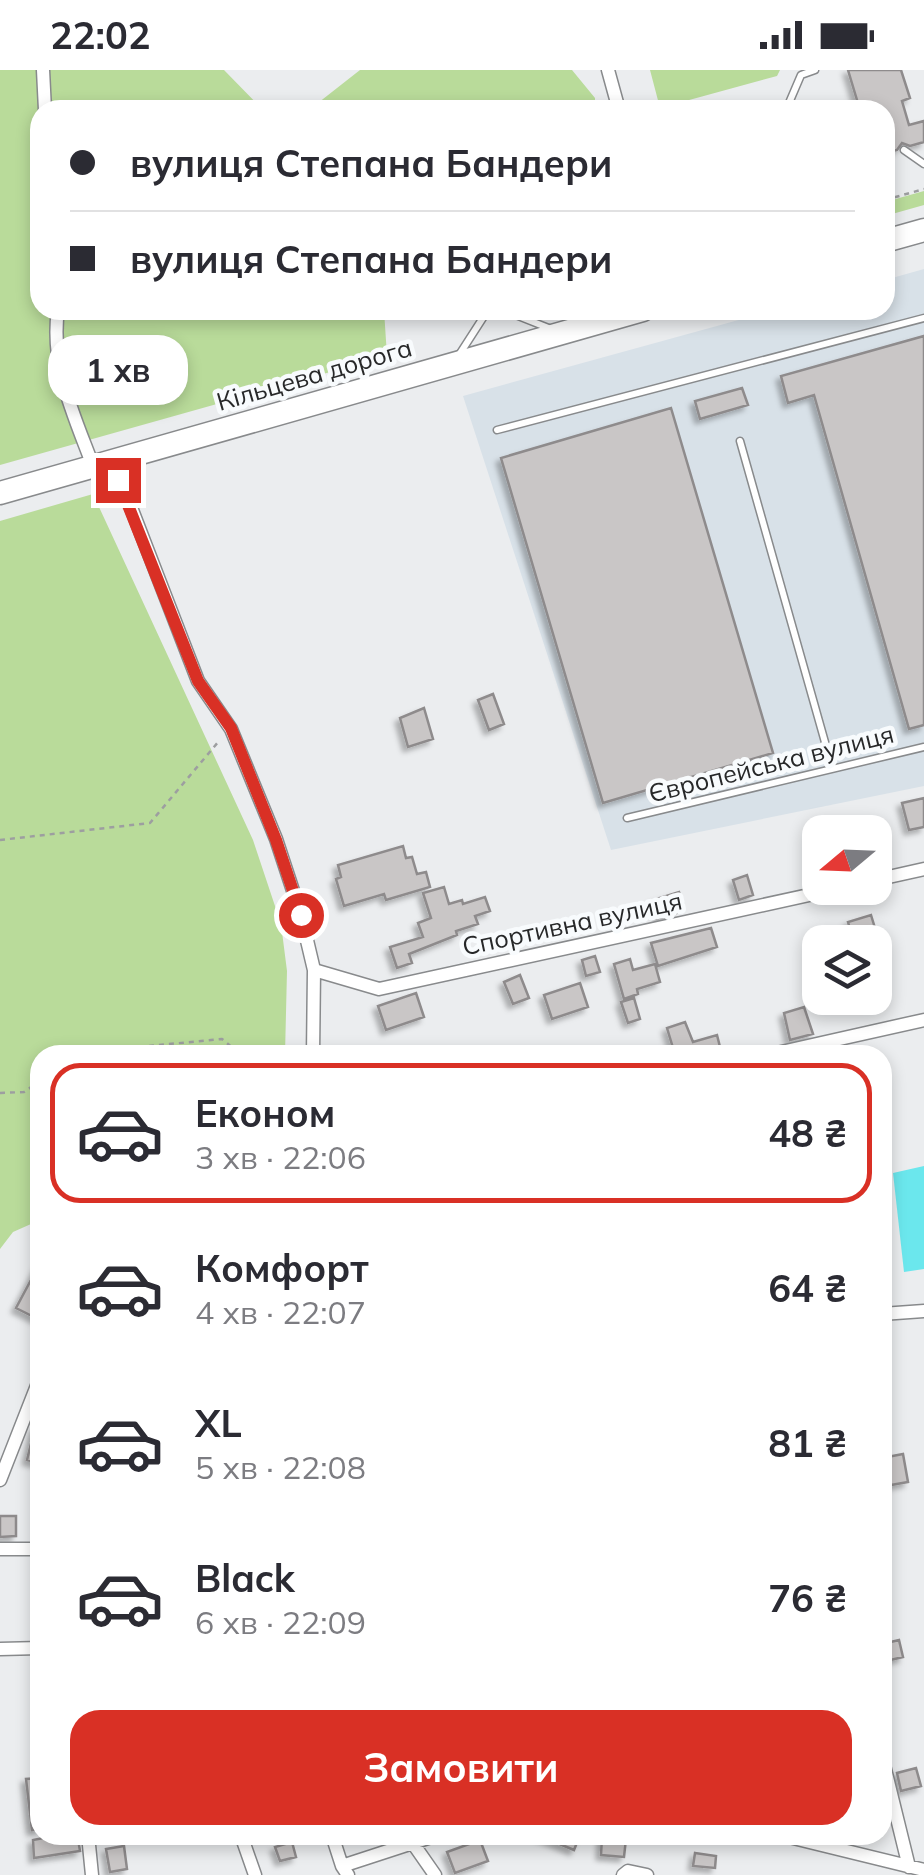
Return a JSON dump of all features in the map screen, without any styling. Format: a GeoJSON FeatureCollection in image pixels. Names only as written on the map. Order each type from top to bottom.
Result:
{"type":"FeatureCollection","features":[{"type":"Feature","properties":{"kind":"highway"},"geometry":{"type":"LineString","coordinates":[[895,238],[924,230]]}},
{"type":"Feature","properties":{"kind":"highway","name":"Кільцева дорога"},"geometry":{"type":"LineString","coordinates":[[0,493],[607,320]]}},
{"type":"Feature","properties":{"kind":"street"},"geometry":{"type":"LineString","coordinates":[[43,70],[44,100]]}},
{"type":"Feature","properties":{"kind":"street"},"geometry":{"type":"LineString","coordinates":[[608,70],[616,100]]}},
{"type":"Feature","properties":{"kind":"street"},"geometry":{"type":"LineString","coordinates":[[57,320],[55,353],[101,464],[127,497],[198,681],[231,728],[276,840],[314,970],[314,1045]]}},
{"type":"Feature","properties":{"kind":"street"},"geometry":{"type":"LineString","coordinates":[[892,876],[924,869]]}},
{"type":"Feature","properties":{"kind":"street","name":"Спортивна вулиця"},"geometry":{"type":"LineString","coordinates":[[314,970],[380,988],[802,896]]}},
{"type":"Feature","properties":{"kind":"street"},"geometry":{"type":"LineString","coordinates":[[813,1045],[924,1020]]}},
{"type":"Feature","properties":{"kind":"street"},"geometry":{"type":"LineString","coordinates":[[892,1313],[924,1311]]}},
{"type":"Feature","properties":{"kind":"street"},"geometry":{"type":"LineString","coordinates":[[0,1480],[30,1404]]}},
{"type":"Feature","properties":{"kind":"street"},"geometry":{"type":"LineString","coordinates":[[0,1550],[30,1549]]}},
{"type":"Feature","properties":{"kind":"street"},"geometry":{"type":"LineString","coordinates":[[0,1649],[30,1648]]}},
{"type":"Feature","properties":{"kind":"street"},"geometry":{"type":"LineString","coordinates":[[892,1798],[909,1867]]}},
{"type":"Feature","properties":{"kind":"street"},"geometry":{"type":"LineString","coordinates":[[89,1845],[92,1875]]}},
{"type":"Feature","properties":{"kind":"street"},"geometry":{"type":"LineString","coordinates":[[245,1845],[255,1875]]}},
{"type":"Feature","properties":{"kind":"street"},"geometry":{"type":"LineString","coordinates":[[336,1845],[345,1870],[405,1845]]}},
{"type":"Feature","properties":{"kind":"street"},"geometry":{"type":"LineString","coordinates":[[414,1845],[435,1875]]}},
{"type":"Feature","properties":{"kind":"street"},"geometry":{"type":"LineString","coordinates":[[822,1845],[924,1870]]}},
{"type":"Feature","properties":{"kind":"street"},"geometry":{"type":"LineString","coordinates":[[623,1875],[628,1871],[647,1875]]}},
{"type":"Feature","properties":{"kind":"lane"},"geometry":{"type":"LineString","coordinates":[[790,100],[800,75],[815,70]]}},
{"type":"Feature","properties":{"kind":"lane"},"geometry":{"type":"LineString","coordinates":[[904,150],[924,164]]}},
{"type":"Feature","properties":{"kind":"lane"},"geometry":{"type":"LineString","coordinates":[[497,430],[924,318]]}},
{"type":"Feature","properties":{"kind":"lane"},"geometry":{"type":"LineString","coordinates":[[454,363],[482,320]]}},
{"type":"Feature","properties":{"kind":"lane"},"geometry":{"type":"LineString","coordinates":[[528,320],[561,333]]}},
{"type":"Feature","properties":{"kind":"lane"},"geometry":{"type":"LineString","coordinates":[[740,441],[832,767]]}},
{"type":"Feature","properties":{"kind":"lane","name":"Європейська вулиця"},"geometry":{"type":"LineString","coordinates":[[627,818],[924,747]]}},
{"type":"Feature","properties":{"kind":"path"},"geometry":{"type":"LineString","coordinates":[[895,197],[924,189]]}},
{"type":"Feature","properties":{"kind":"path"},"geometry":{"type":"LineString","coordinates":[[0,840],[150,823],[231,728]]}},
{"type":"Feature","properties":{"kind":"path"},"geometry":{"type":"LineString","coordinates":[[159,1045],[222,1039],[229,1045]]}},
{"type":"Feature","properties":{"kind":"path"},"geometry":{"type":"LineString","coordinates":[[0,1093],[24,1092],[30,1088]]}},
{"type":"Feature","properties":{"kind":"shaded area"},"geometry":{"type":"Polygon","coordinates":[[[924,269],[924,786],[611,850],[463,396],[739,320],[895,320],[895,277],[924,269]]]}},
{"type":"Feature","properties":{"kind":"green space"},"geometry":{"type":"Polygon","coordinates":[[[0,70],[224,70],[253,100],[30,100],[30,320],[385,320],[387,356],[0,465],[0,70]]]}},
{"type":"Feature","properties":{"kind":"green space"},"geometry":{"type":"Polygon","coordinates":[[[360,70],[572,70],[595,98],[595,100],[322,100],[360,70]]]}},
{"type":"Feature","properties":{"kind":"green space"},"geometry":{"type":"Polygon","coordinates":[[[650,70],[780,70],[777,76],[689,100],[658,100],[650,70]]]}},
{"type":"Feature","properties":{"kind":"green space"},"geometry":{"type":"Polygon","coordinates":[[[924,191],[924,205],[895,213],[895,199],[924,191]]]}},
{"type":"Feature","properties":{"kind":"green space"},"geometry":{"type":"Polygon","coordinates":[[[93,494],[253,840],[281,924],[287,971],[285,1045],[30,1045],[30,1224],[13,1232],[0,1249],[0,521],[93,494]]]}},
{"type":"Feature","properties":{"kind":"water"},"geometry":{"type":"Polygon","coordinates":[[[924,1166],[924,1269],[904,1272],[893,1173],[924,1166]]]}},
{"type":"Feature","properties":{"kind":"building"},"geometry":{"type":"Polygon","coordinates":[[[848,70],[901,70],[910,98],[902,101],[909,125],[924,121],[924,142],[910,146],[902,143],[895,150],[895,100],[857,100],[848,70]]]}},
{"type":"Feature","properties":{"kind":"building"},"geometry":{"type":"Polygon","coordinates":[[[924,336],[924,725],[909,729],[814,395],[788,403],[781,376],[924,336]]]}},
{"type":"Feature","properties":{"kind":"building"},"geometry":{"type":"Polygon","coordinates":[[[742,388],[748,405],[700,419],[695,401],[742,388]]]}},
{"type":"Feature","properties":{"kind":"building"},"geometry":{"type":"Polygon","coordinates":[[[671,408],[773,753],[603,803],[501,458],[671,408]]]}},
{"type":"Feature","properties":{"kind":"building"},"geometry":{"type":"Polygon","coordinates":[[[493,694],[504,724],[489,730],[478,700],[493,694]]]}},
{"type":"Feature","properties":{"kind":"building"},"geometry":{"type":"Polygon","coordinates":[[[424,708],[433,739],[408,747],[400,718],[424,708]]]}},
{"type":"Feature","properties":{"kind":"building"},"geometry":{"type":"Polygon","coordinates":[[[924,798],[924,827],[909,830],[902,803],[924,798]]]}},
{"type":"Feature","properties":{"kind":"building"},"geometry":{"type":"Polygon","coordinates":[[[403,846],[406,858],[412,857],[417,874],[426,872],[430,887],[386,900],[384,894],[344,906],[336,879],[341,877],[338,865],[403,846]]]}},
{"type":"Feature","properties":{"kind":"building"},"geometry":{"type":"Polygon","coordinates":[[[747,875],[753,895],[739,900],[733,880],[747,875]]]}},
{"type":"Feature","properties":{"kind":"building"},"geometry":{"type":"Polygon","coordinates":[[[444,887],[449,904],[485,897],[490,911],[475,916],[478,924],[409,954],[412,963],[397,968],[390,947],[423,937],[418,923],[431,918],[423,893],[444,887]]]}},
{"type":"Feature","properties":{"kind":"building"},"geometry":{"type":"Polygon","coordinates":[[[679,892],[683,903],[675,906],[677,913],[659,918],[653,900],[679,892]]]}},
{"type":"Feature","properties":{"kind":"building"},"geometry":{"type":"Polygon","coordinates":[[[871,915],[874,925],[849,925],[848,922],[871,915]]]}},
{"type":"Feature","properties":{"kind":"building"},"geometry":{"type":"Polygon","coordinates":[[[711,928],[717,947],[658,966],[651,943],[711,928]]]}},
{"type":"Feature","properties":{"kind":"building"},"geometry":{"type":"Polygon","coordinates":[[[595,956],[600,972],[586,976],[582,960],[595,956]]]}},
{"type":"Feature","properties":{"kind":"building"},"geometry":{"type":"Polygon","coordinates":[[[630,959],[633,970],[655,964],[660,982],[637,989],[638,994],[624,999],[614,964],[630,959]]]}},
{"type":"Feature","properties":{"kind":"building"},"geometry":{"type":"Polygon","coordinates":[[[520,975],[529,998],[513,1004],[504,982],[520,975]]]}},
{"type":"Feature","properties":{"kind":"building"},"geometry":{"type":"Polygon","coordinates":[[[580,983],[588,1007],[552,1019],[544,995],[580,983]]]}},
{"type":"Feature","properties":{"kind":"building"},"geometry":{"type":"Polygon","coordinates":[[[416,993],[424,1017],[386,1030],[378,1006],[416,993]]]}},
{"type":"Feature","properties":{"kind":"building"},"geometry":{"type":"Polygon","coordinates":[[[634,998],[640,1019],[628,1023],[621,1002],[634,998]]]}},
{"type":"Feature","properties":{"kind":"building"},"geometry":{"type":"Polygon","coordinates":[[[802,1008],[813,1034],[790,1040],[784,1013],[802,1008]]]}},
{"type":"Feature","properties":{"kind":"building"},"geometry":{"type":"Polygon","coordinates":[[[685,1022],[693,1042],[717,1035],[720,1045],[672,1045],[667,1028],[685,1022]]]}},
{"type":"Feature","properties":{"kind":"building"},"geometry":{"type":"Polygon","coordinates":[[[30,1282],[30,1315],[16,1308],[30,1282]]]}},
{"type":"Feature","properties":{"kind":"building"},"geometry":{"type":"Polygon","coordinates":[[[903,1454],[908,1482],[892,1485],[892,1456],[903,1454]]]}},
{"type":"Feature","properties":{"kind":"building"},"geometry":{"type":"Polygon","coordinates":[[[0,1516],[16,1516],[16,1536],[0,1537],[0,1516]]]}},
{"type":"Feature","properties":{"kind":"building"},"geometry":{"type":"Polygon","coordinates":[[[899,1640],[903,1657],[892,1660],[892,1642],[899,1640]]]}},
{"type":"Feature","properties":{"kind":"building"},"geometry":{"type":"Polygon","coordinates":[[[916,1768],[921,1786],[901,1791],[897,1773],[916,1768]]]}},
{"type":"Feature","properties":{"kind":"building"},"geometry":{"type":"Polygon","coordinates":[[[26,1779],[30,1779],[30,1813],[26,1779]]]}},
{"type":"Feature","properties":{"kind":"building"},"geometry":{"type":"Polygon","coordinates":[[[33,1845],[79,1845],[80,1851],[34,1858],[33,1845]]]}},
{"type":"Feature","properties":{"kind":"building"},"geometry":{"type":"Polygon","coordinates":[[[293,1845],[296,1857],[280,1861],[275,1847],[293,1845]]]}},
{"type":"Feature","properties":{"kind":"building"},"geometry":{"type":"Polygon","coordinates":[[[466,1845],[482,1845],[488,1861],[455,1873],[447,1852],[466,1845]]]}},
{"type":"Feature","properties":{"kind":"building"},"geometry":{"type":"Polygon","coordinates":[[[602,1845],[625,1845],[624,1857],[601,1855],[602,1845]]]}},
{"type":"Feature","properties":{"kind":"building"},"geometry":{"type":"Polygon","coordinates":[[[124,1846],[127,1869],[110,1872],[106,1849],[124,1846]]]}},
{"type":"Feature","properties":{"kind":"building"},"geometry":{"type":"Polygon","coordinates":[[[695,1853],[716,1856],[715,1868],[693,1866],[695,1853]]]}},
{"type":"Feature","properties":{"kind":"route"},"geometry":{"type":"LineString","coordinates":[[118,480],[198,681],[231,728],[301,915]]}}]}
